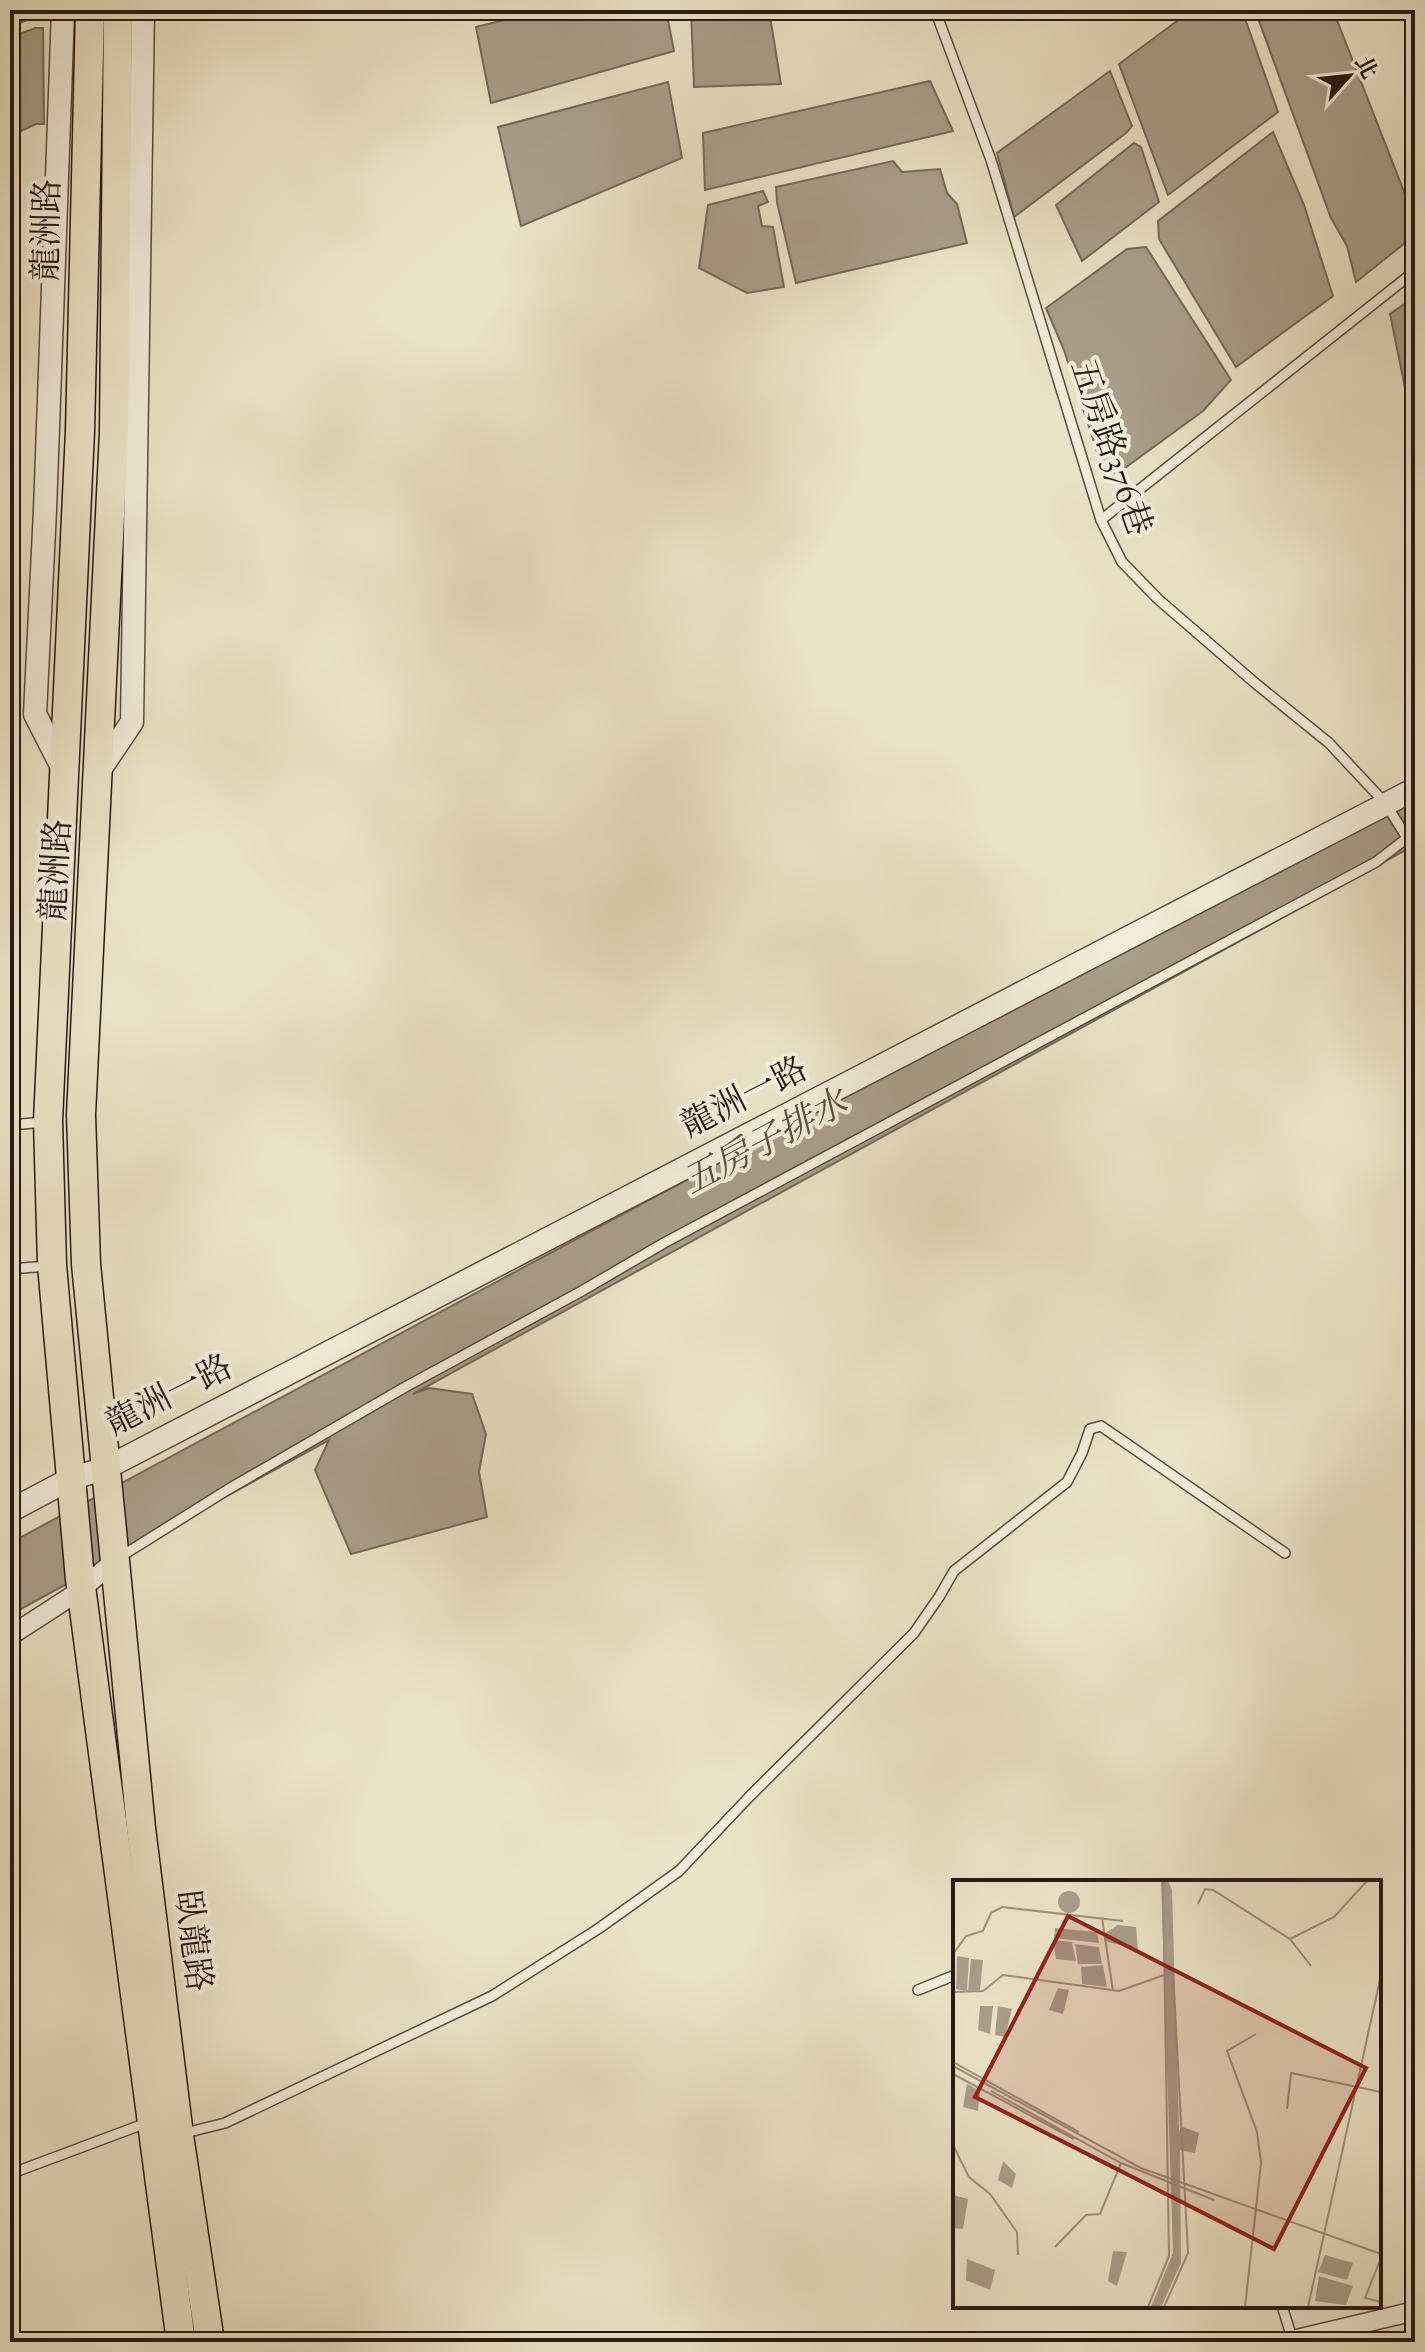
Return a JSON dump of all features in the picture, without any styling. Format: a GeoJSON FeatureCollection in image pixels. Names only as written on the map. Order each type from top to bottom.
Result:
{"type":"FeatureCollection","features":[{"type":"Feature","properties":{"kind":"main road","name":"龍洲路"},"geometry":{"type":"LineString","coordinates":[[71,1493],[52,1265],[48,1121],[80,431],[90,10]]}},
{"type":"Feature","properties":{"kind":"main road","name":"龍洲路"},"geometry":{"type":"LineString","coordinates":[[113,1555],[86,1264],[81,1115],[114,432],[118,10]]}},
{"type":"Feature","properties":{"kind":"main road","name":"臥龍路"},"geometry":{"type":"LineString","coordinates":[[71,1493],[181,2342]]}},
{"type":"Feature","properties":{"kind":"main road","name":"臥龍路"},"geometry":{"type":"LineString","coordinates":[[113,1555],[141,1828],[179,2135],[210,2342]]}},
{"type":"Feature","properties":{"kind":"street"},"geometry":{"type":"LineString","coordinates":[[63,10],[35,714],[63,769]]}},
{"type":"Feature","properties":{"kind":"street"},"geometry":{"type":"LineString","coordinates":[[99,771],[132,722],[143,10]]}},
{"type":"Feature","properties":{"kind":"street","name":"龍洲一路"},"geometry":{"type":"LineString","coordinates":[[10,1511],[106,1480],[1391,811],[1415,789]]}},
{"type":"Feature","properties":{"kind":"street"},"geometry":{"type":"LineString","coordinates":[[10,1636],[81,1585],[113,1555]]}},
{"type":"Feature","properties":{"kind":"street"},"geometry":{"type":"LineString","coordinates":[[1290,2341],[1415,2311]]}},
{"type":"Feature","properties":{"kind":"lane","name":"五房路376巷"},"geometry":{"type":"LineString","coordinates":[[113,1555],[664,1243],[1376,862],[1407,838],[1391,811],[1329,743],[1158,599],[1122,562],[1101,520],[991,160],[935,10]]}},
{"type":"Feature","properties":{"kind":"lane"},"geometry":{"type":"LineString","coordinates":[[1101,520],[1415,271]]}},
{"type":"Feature","properties":{"kind":"lane"},"geometry":{"type":"LineString","coordinates":[[10,1125],[48,1121]]}},
{"type":"Feature","properties":{"kind":"lane"},"geometry":{"type":"LineString","coordinates":[[10,1269],[52,1265]]}},
{"type":"Feature","properties":{"kind":"lane"},"geometry":{"type":"LineString","coordinates":[[10,2174],[151,2121],[179,2135],[225,2123],[492,1996],[598,1929],[679,1871],[914,1633],[954,1571],[1067,1482],[1090,1429],[1101,1426],[1285,1553]]}},
{"type":"Feature","properties":{"kind":"lane"},"geometry":{"type":"LineString","coordinates":[[918,1990],[953,1976]]}},
{"type":"Feature","properties":{"kind":"lane"},"geometry":{"type":"LineString","coordinates":[[1282,2308],[1290,2341]]}},
{"type":"Feature","properties":{"kind":"water"},"geometry":{"type":"Polygon","coordinates":[[[10,10],[49,10],[49,11],[10,27],[10,10]]]}},
{"type":"Feature","properties":{"kind":"water"},"geometry":{"type":"Polygon","coordinates":[[[544,10],[666,10],[674,51],[491,103],[476,27],[544,10]]]}},
{"type":"Feature","properties":{"kind":"water"},"geometry":{"type":"Polygon","coordinates":[[[691,10],[769,10],[781,84],[694,87],[691,10]]]}},
{"type":"Feature","properties":{"kind":"water"},"geometry":{"type":"Polygon","coordinates":[[[1192,10],[1242,10],[1278,112],[1168,195],[1119,64],[1192,10]]]}},
{"type":"Feature","properties":{"kind":"water"},"geometry":{"type":"Polygon","coordinates":[[[1255,10],[1333,10],[1415,220],[1415,235],[1356,282],[1347,246],[1331,218],[1255,10]]]}},
{"type":"Feature","properties":{"kind":"water"},"geometry":{"type":"Polygon","coordinates":[[[43,28],[44,124],[36,124],[10,136],[10,38],[43,28]]]}},
{"type":"Feature","properties":{"kind":"water"},"geometry":{"type":"Polygon","coordinates":[[[1110,71],[1132,126],[1014,217],[997,153],[1110,71]]]}},
{"type":"Feature","properties":{"kind":"water"},"geometry":{"type":"Polygon","coordinates":[[[930,81],[953,131],[705,190],[703,133],[930,81]]]}},
{"type":"Feature","properties":{"kind":"water"},"geometry":{"type":"Polygon","coordinates":[[[668,82],[682,158],[521,226],[498,127],[668,82]]]}},
{"type":"Feature","properties":{"kind":"water"},"geometry":{"type":"Polygon","coordinates":[[[1273,132],[1304,205],[1333,296],[1236,367],[1159,239],[1158,221],[1273,132]]]}},
{"type":"Feature","properties":{"kind":"water"},"geometry":{"type":"Polygon","coordinates":[[[1134,143],[1141,147],[1159,202],[1082,261],[1056,205],[1134,143]]]}},
{"type":"Feature","properties":{"kind":"water"},"geometry":{"type":"Polygon","coordinates":[[[893,161],[902,172],[940,169],[947,193],[957,204],[967,243],[796,283],[776,187],[893,161]]]}},
{"type":"Feature","properties":{"kind":"water"},"geometry":{"type":"Polygon","coordinates":[[[763,191],[768,202],[758,206],[762,226],[773,227],[784,287],[747,293],[699,268],[708,205],[763,191]]]}},
{"type":"Feature","properties":{"kind":"water"},"geometry":{"type":"Polygon","coordinates":[[[1146,247],[1231,380],[1203,411],[1118,473],[1104,473],[1064,350],[1046,308],[1127,249],[1146,247]]]}},
{"type":"Feature","properties":{"kind":"water"},"geometry":{"type":"Polygon","coordinates":[[[1415,297],[1415,437],[1390,314],[1415,297]]]}},
{"type":"Feature","properties":{"kind":"water","name":"五房子排水"},"geometry":{"type":"Polygon","coordinates":[[[1415,789],[1415,845],[413,1394],[429,1388],[472,1394],[486,1434],[479,1472],[487,1517],[351,1554],[315,1470],[329,1440],[10,1615],[10,1543],[1415,789]]]}}]}
